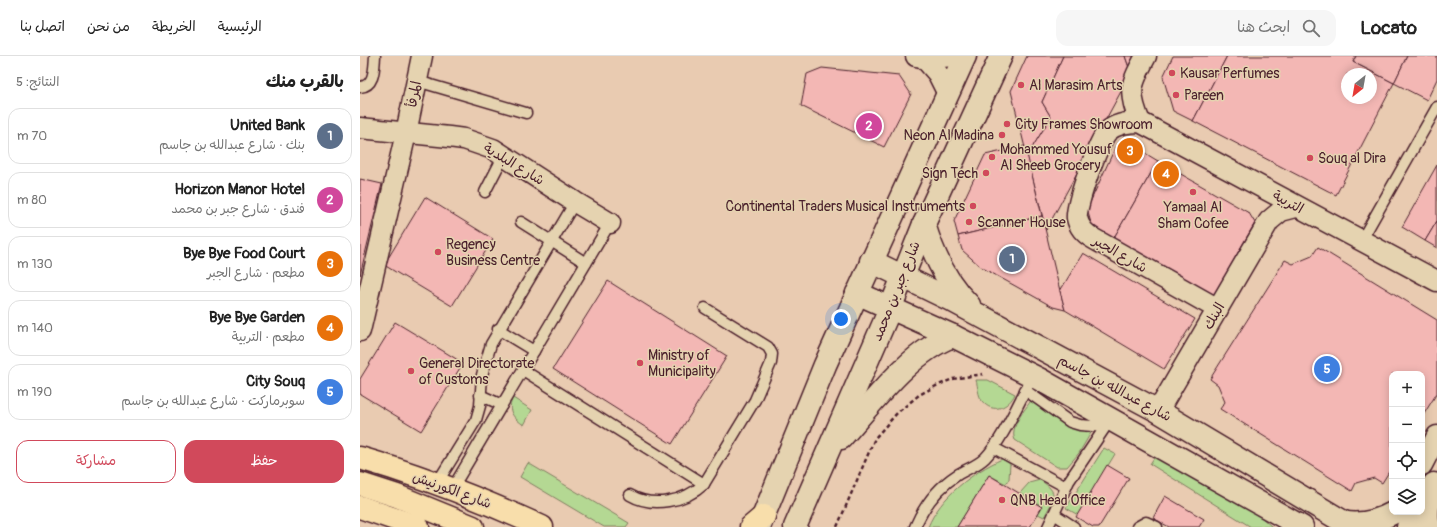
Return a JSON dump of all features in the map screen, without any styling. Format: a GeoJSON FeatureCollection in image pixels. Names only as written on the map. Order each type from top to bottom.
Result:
{"type":"FeatureCollection","features":[{"type":"Feature","properties":{"kind":"highway","name":"شارع الكورنيش"},"geometry":{"type":"LineString","coordinates":[[360,458],[444,486],[498,507],[542,527]]}},
{"type":"Feature","properties":{"kind":"highway"},"geometry":{"type":"LineString","coordinates":[[360,484],[397,496],[473,527]]}},
{"type":"Feature","properties":{"kind":"highway"},"geometry":{"type":"LineString","coordinates":[[360,507],[418,527]]}},
{"type":"Feature","properties":{"kind":"street","name":"المرفأ"},"geometry":{"type":"LineString","coordinates":[[360,331],[406,133],[422,56]]}},
{"type":"Feature","properties":{"kind":"street"},"geometry":{"type":"LineString","coordinates":[[918,57],[951,56]]}},
{"type":"Feature","properties":{"kind":"street"},"geometry":{"type":"LineString","coordinates":[[758,523],[871,261],[965,56]]}},
{"type":"Feature","properties":{"kind":"street","name":"شارع جبر بن محمد"},"geometry":{"type":"LineString","coordinates":[[795,527],[890,309],[924,224],[1001,56]]}},
{"type":"Feature","properties":{"kind":"street"},"geometry":{"type":"LineString","coordinates":[[1140,122],[1134,103],[1133,82],[1146,56]]}},
{"type":"Feature","properties":{"kind":"street"},"geometry":{"type":"LineString","coordinates":[[918,57],[938,74],[948,94]]}},
{"type":"Feature","properties":{"kind":"street","name":"التربية"},"geometry":{"type":"LineString","coordinates":[[1140,122],[1266,189],[1296,207],[1437,281]]}},
{"type":"Feature","properties":{"kind":"street","name":"شارع الجبر"},"geometry":{"type":"LineString","coordinates":[[1140,122],[1121,124],[1108,131],[1103,138],[1076,210],[1080,225],[1084,233],[1218,309]]}},
{"type":"Feature","properties":{"kind":"street","name":"شارع البلدية"},"geometry":{"type":"LineString","coordinates":[[360,128],[464,139],[493,149],[610,223]]}},
{"type":"Feature","properties":{"kind":"street","name":"البنك"},"geometry":{"type":"LineString","coordinates":[[1158,411],[1269,221],[1272,205],[1266,189]]}},
{"type":"Feature","properties":{"kind":"street","name":"البنك"},"geometry":{"type":"LineString","coordinates":[[1269,221],[1281,211],[1296,207]]}},
{"type":"Feature","properties":{"kind":"street"},"geometry":{"type":"LineString","coordinates":[[924,224],[932,250],[942,270],[962,297],[982,317]]}},
{"type":"Feature","properties":{"kind":"street","name":"شارع عبدالله بن جاسم"},"geometry":{"type":"LineString","coordinates":[[871,261],[982,317],[1158,411],[1349,525]]}},
{"type":"Feature","properties":{"kind":"street","name":"شارع عبدالله بن جاسم"},"geometry":{"type":"LineString","coordinates":[[857,293],[953,336],[1029,383],[1287,521],[1302,527]]}},
{"type":"Feature","properties":{"kind":"street"},"geometry":{"type":"LineString","coordinates":[[829,451],[911,362],[938,342],[953,336]]}},
{"type":"Feature","properties":{"kind":"street"},"geometry":{"type":"LineString","coordinates":[[1425,459],[1437,436]]}},
{"type":"Feature","properties":{"kind":"street"},"geometry":{"type":"LineString","coordinates":[[1425,498],[1436,481]]}},
{"type":"Feature","properties":{"kind":"street"},"geometry":{"type":"LineString","coordinates":[[1429,527],[1426,519],[1427,510],[1436,481]]}},
{"type":"Feature","properties":{"kind":"street"},"geometry":{"type":"LineString","coordinates":[[1349,525],[1365,524],[1380,520],[1394,520],[1408,515]]}},
{"type":"Feature","properties":{"kind":"lane"},"geometry":{"type":"LineString","coordinates":[[360,87],[368,85],[371,82],[375,56]]}},
{"type":"Feature","properties":{"kind":"lane"},"geometry":{"type":"LineString","coordinates":[[417,81],[526,113]]}},
{"type":"Feature","properties":{"kind":"lane"},"geometry":{"type":"LineString","coordinates":[[1361,240],[1437,107]]}},
{"type":"Feature","properties":{"kind":"lane"},"geometry":{"type":"LineString","coordinates":[[485,192],[504,156]]}},
{"type":"Feature","properties":{"kind":"lane"},"geometry":{"type":"LineString","coordinates":[[444,486],[476,420],[480,406],[485,359],[498,329],[575,202]]}},
{"type":"Feature","properties":{"kind":"lane"},"geometry":{"type":"LineString","coordinates":[[521,222],[586,263]]}},
{"type":"Feature","properties":{"kind":"lane"},"geometry":{"type":"LineString","coordinates":[[444,486],[502,405],[610,223]]}},
{"type":"Feature","properties":{"kind":"lane"},"geometry":{"type":"LineString","coordinates":[[630,495],[639,500],[659,503],[692,493],[704,484],[755,400],[771,363],[772,354],[768,347],[705,308]]}},
{"type":"Feature","properties":{"kind":"lane"},"geometry":{"type":"LineString","coordinates":[[498,329],[534,351]]}},
{"type":"Feature","properties":{"kind":"lane"},"geometry":{"type":"LineString","coordinates":[[523,370],[704,484]]}},
{"type":"Feature","properties":{"kind":"lane"},"geometry":{"type":"LineString","coordinates":[[915,527],[920,515],[930,499],[942,486],[981,461],[994,448],[1029,383]]}},
{"type":"Feature","properties":{"kind":"lane"},"geometry":{"type":"LineString","coordinates":[[480,395],[502,405]]}},
{"type":"Feature","properties":{"kind":"lane"},"geometry":{"type":"LineString","coordinates":[[1048,527],[1066,487],[1108,424]]}},
{"type":"Feature","properties":{"kind":"lane"},"geometry":{"type":"LineString","coordinates":[[994,448],[1066,487]]}},
{"type":"Feature","properties":{"kind":"lane"},"geometry":{"type":"LineString","coordinates":[[1054,514],[1074,527]]}},
{"type":"Feature","properties":{"kind":"lane"},"geometry":{"type":"LineString","coordinates":[[1137,527],[1146,522],[1157,527]]}},
{"type":"Feature","properties":{"kind":"path"},"geometry":{"type":"LineString","coordinates":[[837,527],[875,438],[897,413],[919,395],[936,386],[953,379],[988,373]]}},
{"type":"Feature","properties":{"kind":"green space"},"geometry":{"type":"Polygon","coordinates":[[[976,380],[988,380],[1015,394],[1005,406],[1000,408],[991,408],[982,401],[976,380]]]}},
{"type":"Feature","properties":{"kind":"green space"},"geometry":{"type":"Polygon","coordinates":[[[513,398],[532,410],[524,425],[512,414],[510,406],[513,398]]]}},
{"type":"Feature","properties":{"kind":"green space"},"geometry":{"type":"Polygon","coordinates":[[[1032,399],[1092,431],[1079,453],[1067,467],[1057,467],[1015,440],[1014,430],[1016,424],[1032,399]]]}},
{"type":"Feature","properties":{"kind":"green space"},"geometry":{"type":"Polygon","coordinates":[[[1104,448],[1115,454],[1078,515],[1066,508],[1104,448]]]}},
{"type":"Feature","properties":{"kind":"green space"},"geometry":{"type":"Polygon","coordinates":[[[1157,453],[1261,517],[1272,527],[1251,527],[1150,464],[1157,453]]]}},
{"type":"Feature","properties":{"kind":"green space"},"geometry":{"type":"Polygon","coordinates":[[[1002,459],[1010,464],[1009,479],[1006,484],[989,475],[957,527],[928,527],[933,516],[949,496],[969,478],[1002,459]]]}},
{"type":"Feature","properties":{"kind":"green space"},"geometry":{"type":"Polygon","coordinates":[[[528,463],[629,523],[626,527],[604,527],[520,477],[528,463]]]}},
{"type":"Feature","properties":{"kind":"green space"},"geometry":{"type":"Polygon","coordinates":[[[1040,480],[1053,493],[1052,501],[1044,517],[1038,514],[1042,506],[1020,493],[1029,483],[1040,480]]]}},
{"type":"Feature","properties":{"kind":"building"},"geometry":{"type":"Polygon","coordinates":[[[1027,56],[1063,56],[1042,102],[1051,117],[1027,156],[1011,91],[1027,56]]]}},
{"type":"Feature","properties":{"kind":"building"},"geometry":{"type":"Polygon","coordinates":[[[1063,56],[1125,56],[1131,73],[1046,230],[1027,156],[1051,117],[1042,102],[1063,56]]]}},
{"type":"Feature","properties":{"kind":"building"},"geometry":{"type":"Polygon","coordinates":[[[1125,56],[1140,56],[1131,73],[1125,56]]]}},
{"type":"Feature","properties":{"kind":"building"},"geometry":{"type":"Polygon","coordinates":[[[1173,56],[1227,56],[1193,121],[1173,111],[1163,77],[1173,56]]]}},
{"type":"Feature","properties":{"kind":"building","name":"Souq al Dira"},"geometry":{"type":"Polygon","coordinates":[[[1227,56],[1356,56],[1353,62],[1365,68],[1341,68],[1341,104],[1377,104],[1377,74],[1394,83],[1336,195],[1193,121],[1227,56]]]}},
{"type":"Feature","properties":{"kind":"building"},"geometry":{"type":"Polygon","coordinates":[[[1356,56],[1407,56],[1394,83],[1377,74],[1377,68],[1365,68],[1353,62],[1356,56]]]}},
{"type":"Feature","properties":{"kind":"building"},"geometry":{"type":"Polygon","coordinates":[[[1407,56],[1437,56],[1437,79],[1427,100],[1394,83],[1407,56]]]}},
{"type":"Feature","properties":{"kind":"building"},"geometry":{"type":"Polygon","coordinates":[[[822,68],[899,76],[911,94],[884,147],[801,106],[807,74],[822,68]]]}},
{"type":"Feature","properties":{"kind":"building"},"geometry":{"type":"Polygon","coordinates":[[[1025,146],[1042,216],[958,236],[954,221],[985,155],[1025,146]]]}},
{"type":"Feature","properties":{"kind":"building"},"geometry":{"type":"Polygon","coordinates":[[[1133,146],[1158,161],[1112,241],[1093,230],[1087,209],[1115,148],[1133,146]]]}},
{"type":"Feature","properties":{"kind":"building"},"geometry":{"type":"Polygon","coordinates":[[[1158,161],[1249,213],[1255,223],[1212,298],[1112,241],[1158,161]]]}},
{"type":"Feature","properties":{"kind":"building"},"geometry":{"type":"Polygon","coordinates":[[[1437,165],[1437,221],[1425,241],[1402,227],[1437,165]]]}},
{"type":"Feature","properties":{"kind":"building"},"geometry":{"type":"Polygon","coordinates":[[[360,179],[382,184],[360,275],[360,179]]]}},
{"type":"Feature","properties":{"kind":"building","name":"Regency Business Centre"},"geometry":{"type":"Polygon","coordinates":[[[425,197],[493,239],[452,306],[384,265],[425,197]]]}},
{"type":"Feature","properties":{"kind":"building"},"geometry":{"type":"Polygon","coordinates":[[[1042,216],[1065,310],[1053,307],[981,267],[962,250],[958,236],[1042,216]]]}},
{"type":"Feature","properties":{"kind":"building"},"geometry":{"type":"Polygon","coordinates":[[[1437,221],[1437,248],[1425,241],[1437,221]]]}},
{"type":"Feature","properties":{"kind":"building"},"geometry":{"type":"Polygon","coordinates":[[[1318,247],[1437,320],[1437,393],[1425,412],[1425,371],[1389,371],[1389,472],[1382,483],[1374,478],[1356,483],[1352,491],[1220,409],[1225,402],[1218,385],[1210,379],[1285,260],[1293,264],[1312,256],[1318,247]]]}},
{"type":"Feature","properties":{"kind":"building"},"geometry":{"type":"Polygon","coordinates":[[[1083,253],[1195,319],[1164,369],[1065,310],[1060,291],[1083,253]]]}},
{"type":"Feature","properties":{"kind":"building","name":"Ministry of Municipality"},"geometry":{"type":"Polygon","coordinates":[[[608,281],[727,356],[672,444],[553,369],[608,281]]]}},
{"type":"Feature","properties":{"kind":"building","name":"General Directorate of Customs"},"geometry":{"type":"Polygon","coordinates":[[[395,322],[463,363],[421,431],[360,394],[360,379],[395,322]]]}},
{"type":"Feature","properties":{"kind":"building"},"geometry":{"type":"Polygon","coordinates":[[[1107,465],[1129,478],[1099,527],[1093,527],[1076,517],[1107,465]]]}},
{"type":"Feature","properties":{"kind":"building","name":"QNB Head Office"},"geometry":{"type":"Polygon","coordinates":[[[989,475],[1042,507],[1030,527],[957,527],[989,475]]]}},
{"type":"Feature","properties":{"kind":"building"},"geometry":{"type":"Polygon","coordinates":[[[1165,496],[1204,519],[1199,527],[1169,527],[1153,518],[1165,496]]]}},
{"type":"Feature","properties":{"kind":"place","name":"Kausar Perfumes"},"geometry":{"type":"Point","coordinates":[1172,73]}},
{"type":"Feature","properties":{"kind":"place","name":"Al Marasim Arts"},"geometry":{"type":"Point","coordinates":[1021,85]}},
{"type":"Feature","properties":{"kind":"place","name":"Pareen"},"geometry":{"type":"Point","coordinates":[1176,95]}},
{"type":"Feature","properties":{"kind":"place","name":"City Frames Showroom"},"geometry":{"type":"Point","coordinates":[1007,124]}},
{"type":"Feature","properties":{"kind":"place","name":"Horizon Manor Hotel"},"geometry":{"type":"Point","coordinates":[869,126]}},
{"type":"Feature","properties":{"kind":"place","name":"Neon Al Madina"},"geometry":{"type":"Point","coordinates":[1002,135]}},
{"type":"Feature","properties":{"kind":"place","name":"Bye Bye Food Court"},"geometry":{"type":"Point","coordinates":[1130,151]}},
{"type":"Feature","properties":{"kind":"place","name":"Mohammed Yousuf Al Sheeb Grocery"},"geometry":{"type":"Point","coordinates":[992,157]}},
{"type":"Feature","properties":{"kind":"place","name":"Souq al Dira"},"geometry":{"type":"Point","coordinates":[1310,158]}},
{"type":"Feature","properties":{"kind":"place","name":"Sign Tech"},"geometry":{"type":"Point","coordinates":[986,173]}},
{"type":"Feature","properties":{"kind":"place","name":"Bye Bye Garden"},"geometry":{"type":"Point","coordinates":[1166,174]}},
{"type":"Feature","properties":{"kind":"place","name":"Yamaal Al Sham Cofee"},"geometry":{"type":"Point","coordinates":[1193,192]}},
{"type":"Feature","properties":{"kind":"place","name":"Continental Traders Musical Instruments"},"geometry":{"type":"Point","coordinates":[973,206]}},
{"type":"Feature","properties":{"kind":"place","name":"Scanner House"},"geometry":{"type":"Point","coordinates":[969,222]}},
{"type":"Feature","properties":{"kind":"place","name":"Regency Business Centre"},"geometry":{"type":"Point","coordinates":[438,252]}},
{"type":"Feature","properties":{"kind":"place","name":"United Bank"},"geometry":{"type":"Point","coordinates":[1012,259]}},
{"type":"Feature","properties":{"kind":"place","name":"Ministry of Municipality"},"geometry":{"type":"Point","coordinates":[640,363]}},
{"type":"Feature","properties":{"kind":"place","name":"City Souq"},"geometry":{"type":"Point","coordinates":[1327,369]}},
{"type":"Feature","properties":{"kind":"place","name":"General Directorate of Customs"},"geometry":{"type":"Point","coordinates":[411,371]}},
{"type":"Feature","properties":{"kind":"place","name":"QNB Head Office"},"geometry":{"type":"Point","coordinates":[1002,500]}}]}
